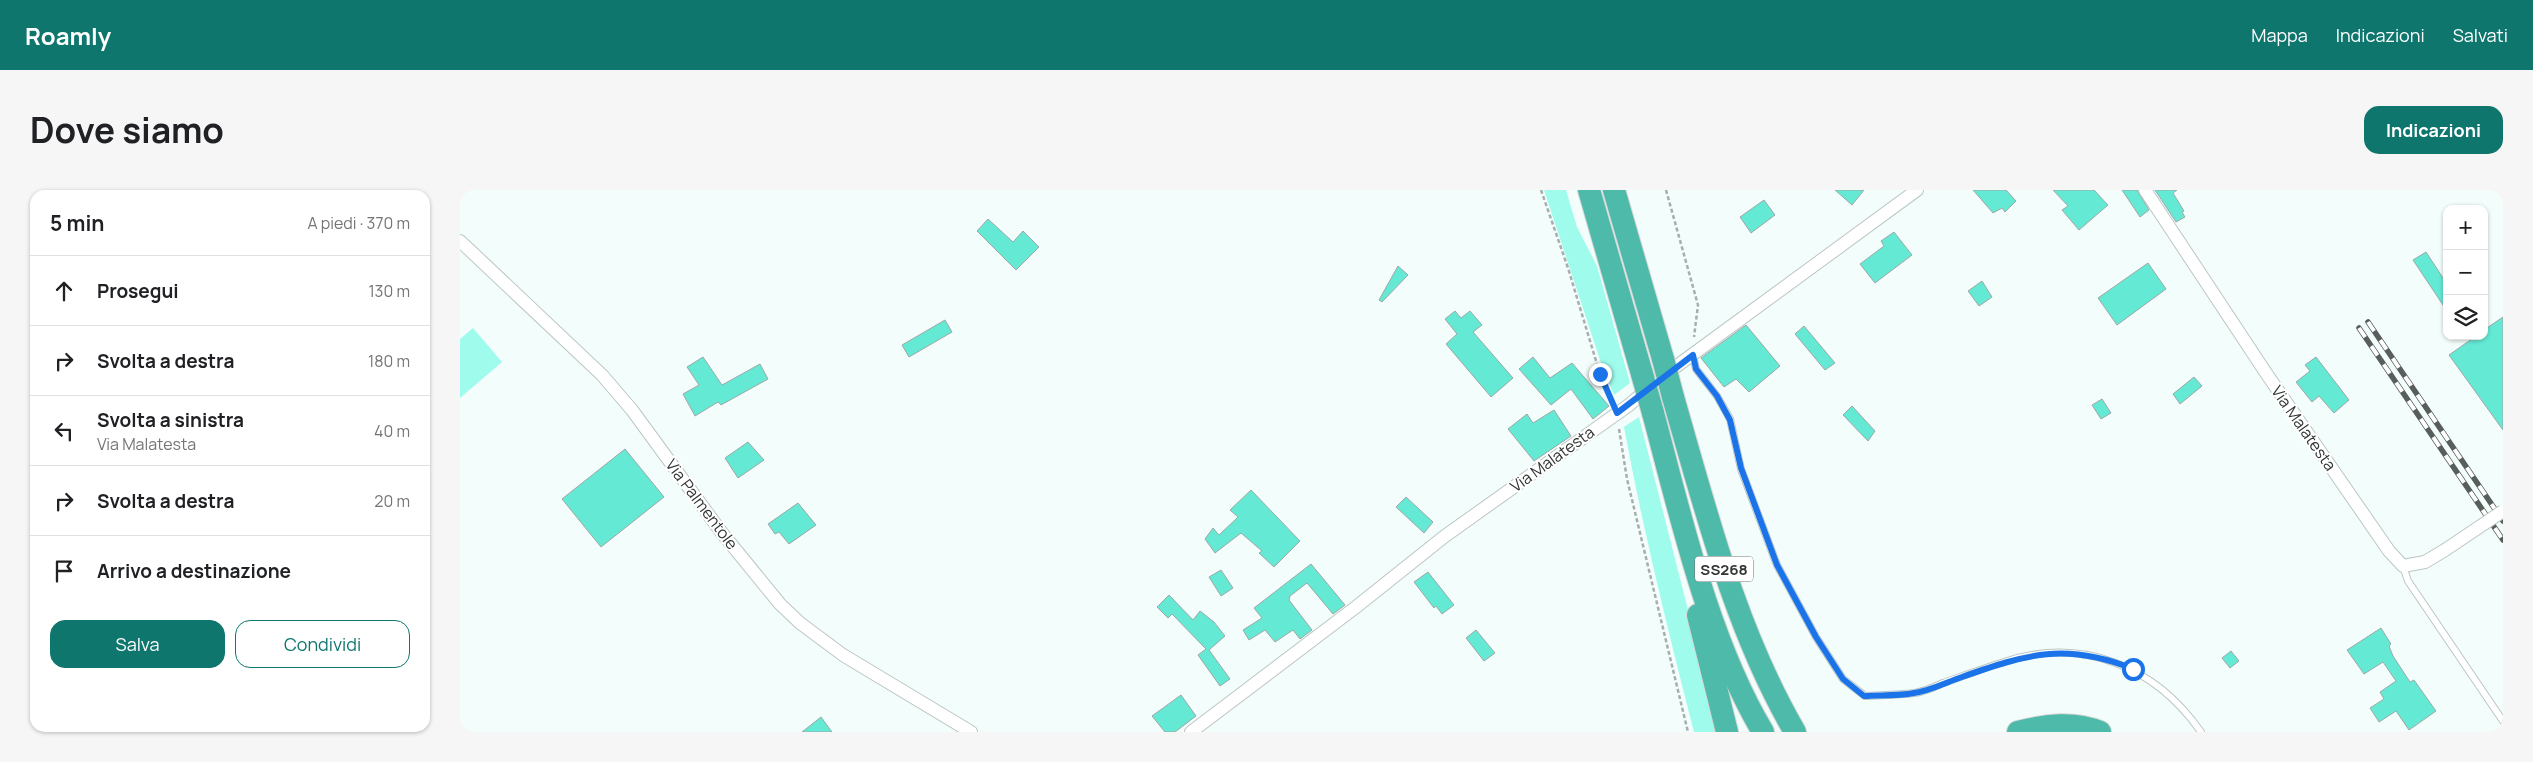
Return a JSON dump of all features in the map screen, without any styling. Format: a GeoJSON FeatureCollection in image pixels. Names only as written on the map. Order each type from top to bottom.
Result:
{"type":"FeatureCollection","features":[{"type":"Feature","properties":{"kind":"highway","name":"SS268"},"geometry":{"type":"LineString","coordinates":[[1589,190],[1682,518],[1717,632],[1737,682],[1763,732]]}},
{"type":"Feature","properties":{"kind":"highway","name":"SS268"},"geometry":{"type":"LineString","coordinates":[[1614,190],[1713,536],[1743,625],[1763,670],[1795,732]]}},
{"type":"Feature","properties":{"kind":"highway"},"geometry":{"type":"LineString","coordinates":[[1682,518],[1698,614],[1727,732]]}},
{"type":"Feature","properties":{"kind":"highway"},"geometry":{"type":"LineString","coordinates":[[2018,732],[2042,726],[2069,725],[2100,732]]}},
{"type":"Feature","properties":{"kind":"street","name":"Via Malatesta"},"geometry":{"type":"LineString","coordinates":[[1191,732],[1356,607],[1445,536],[1617,413],[1917,190]]}},
{"type":"Feature","properties":{"kind":"street","name":"Via Malatesta"},"geometry":{"type":"LineString","coordinates":[[2145,190],[2296,416],[2389,551],[2403,566]]}},
{"type":"Feature","properties":{"kind":"street","name":"Via Palmentole"},"geometry":{"type":"LineString","coordinates":[[460,241],[602,375],[632,410],[722,533],[780,604],[800,623],[843,655],[971,732]]}},
{"type":"Feature","properties":{"kind":"street"},"geometry":{"type":"LineString","coordinates":[[2403,566],[2425,562],[2503,511]]}},
{"type":"Feature","properties":{"kind":"lane"},"geometry":{"type":"LineString","coordinates":[[1693,355],[1696,369],[1717,396],[1730,420],[1741,468],[1777,565],[1816,637],[1843,679],[1864,696],[1916,693],[2006,661],[2039,653],[2074,652],[2106,658],[2133,669],[2164,691],[2201,732]]}},
{"type":"Feature","properties":{"kind":"lane"},"geometry":{"type":"LineString","coordinates":[[2403,566],[2408,581],[2417,596],[2503,722]]}},
{"type":"Feature","properties":{"kind":"path"},"geometry":{"type":"LineString","coordinates":[[1541,190],[1568,268],[1600,374],[1617,413],[1629,488],[1688,732]]}},
{"type":"Feature","properties":{"kind":"path"},"geometry":{"type":"LineString","coordinates":[[1666,190],[1698,305],[1693,355]]}},
{"type":"Feature","properties":{"kind":"green space"},"geometry":{"type":"Polygon","coordinates":[[[1544,190],[1566,190],[1577,227],[1597,266],[1630,383],[1614,395],[1602,366],[1544,190]]]}},
{"type":"Feature","properties":{"kind":"green space"},"geometry":{"type":"Polygon","coordinates":[[[473,328],[502,362],[460,398],[460,339],[473,328]]]}},
{"type":"Feature","properties":{"kind":"green space"},"geometry":{"type":"Polygon","coordinates":[[[1639,417],[1719,732],[1694,732],[1684,694],[1665,618],[1624,427],[1639,417]]]}},
{"type":"Feature","properties":{"kind":"building"},"geometry":{"type":"Polygon","coordinates":[[[1835,190],[1864,190],[1852,205],[1835,190]]]}},
{"type":"Feature","properties":{"kind":"building"},"geometry":{"type":"Polygon","coordinates":[[[1973,190],[2006,190],[2016,201],[2005,212],[2002,208],[1993,213],[1973,190]]]}},
{"type":"Feature","properties":{"kind":"building"},"geometry":{"type":"Polygon","coordinates":[[[2053,190],[2094,190],[2108,205],[2079,230],[2062,210],[2068,206],[2053,190]]]}},
{"type":"Feature","properties":{"kind":"building"},"geometry":{"type":"Polygon","coordinates":[[[2122,190],[2137,190],[2149,210],[2140,217],[2122,190]]]}},
{"type":"Feature","properties":{"kind":"building"},"geometry":{"type":"Polygon","coordinates":[[[2155,190],[2177,190],[2173,193],[2184,211],[2182,212],[2185,217],[2176,222],[2155,190]]]}},
{"type":"Feature","properties":{"kind":"building"},"geometry":{"type":"Polygon","coordinates":[[[1764,200],[1775,215],[1751,233],[1740,217],[1764,200]]]}},
{"type":"Feature","properties":{"kind":"building"},"geometry":{"type":"Polygon","coordinates":[[[988,219],[1013,242],[1023,231],[1039,247],[1016,270],[977,231],[988,219]]]}},
{"type":"Feature","properties":{"kind":"building"},"geometry":{"type":"Polygon","coordinates":[[[1894,232],[1912,255],[1875,283],[1860,264],[1884,246],[1881,241],[1894,232]]]}},
{"type":"Feature","properties":{"kind":"building"},"geometry":{"type":"Polygon","coordinates":[[[2426,252],[2443,278],[2443,305],[2413,260],[2426,252]]]}},
{"type":"Feature","properties":{"kind":"building"},"geometry":{"type":"Polygon","coordinates":[[[2148,263],[2166,289],[2117,325],[2098,298],[2148,263]]]}},
{"type":"Feature","properties":{"kind":"building"},"geometry":{"type":"Polygon","coordinates":[[[1398,266],[1408,275],[1382,302],[1379,300],[1398,266]]]}},
{"type":"Feature","properties":{"kind":"building"},"geometry":{"type":"Polygon","coordinates":[[[1982,281],[1992,297],[1979,306],[1968,291],[1982,281]]]}},
{"type":"Feature","properties":{"kind":"building"},"geometry":{"type":"Polygon","coordinates":[[[1455,311],[1461,318],[1470,311],[1482,325],[1473,332],[1513,378],[1491,397],[1446,344],[1457,334],[1445,319],[1455,311]]]}},
{"type":"Feature","properties":{"kind":"building"},"geometry":{"type":"Polygon","coordinates":[[[2503,317],[2503,430],[2449,355],[2470,340],[2488,340],[2488,327],[2503,317]]]}},
{"type":"Feature","properties":{"kind":"building"},"geometry":{"type":"Polygon","coordinates":[[[945,320],[952,332],[909,357],[902,345],[945,320]]]}},
{"type":"Feature","properties":{"kind":"building"},"geometry":{"type":"Polygon","coordinates":[[[1746,325],[1780,366],[1749,392],[1736,379],[1724,387],[1701,358],[1746,325]]]}},
{"type":"Feature","properties":{"kind":"building"},"geometry":{"type":"Polygon","coordinates":[[[1804,326],[1835,363],[1825,370],[1795,334],[1804,326]]]}},
{"type":"Feature","properties":{"kind":"building"},"geometry":{"type":"Polygon","coordinates":[[[703,357],[722,385],[760,364],[768,379],[721,405],[718,402],[695,416],[683,394],[699,385],[687,367],[703,357]]]}},
{"type":"Feature","properties":{"kind":"building"},"geometry":{"type":"Polygon","coordinates":[[[1533,357],[1550,378],[1572,363],[1609,406],[1593,419],[1571,389],[1551,405],[1519,369],[1533,357]]]}},
{"type":"Feature","properties":{"kind":"building"},"geometry":{"type":"Polygon","coordinates":[[[2316,357],[2349,400],[2334,413],[2319,396],[2312,402],[2296,382],[2310,371],[2305,365],[2316,357]]]}},
{"type":"Feature","properties":{"kind":"building"},"geometry":{"type":"Polygon","coordinates":[[[2194,377],[2202,386],[2180,404],[2173,394],[2194,377]]]}},
{"type":"Feature","properties":{"kind":"building"},"geometry":{"type":"Polygon","coordinates":[[[2102,399],[2111,413],[2101,419],[2092,405],[2102,399]]]}},
{"type":"Feature","properties":{"kind":"building"},"geometry":{"type":"Polygon","coordinates":[[[1852,406],[1875,431],[1868,441],[1843,415],[1852,406]]]}},
{"type":"Feature","properties":{"kind":"building"},"geometry":{"type":"Polygon","coordinates":[[[1554,410],[1571,436],[1534,461],[1508,429],[1527,414],[1533,423],[1554,410]]]}},
{"type":"Feature","properties":{"kind":"building"},"geometry":{"type":"Polygon","coordinates":[[[748,442],[764,460],[738,478],[725,458],[748,442]]]}},
{"type":"Feature","properties":{"kind":"building"},"geometry":{"type":"Polygon","coordinates":[[[625,449],[664,497],[601,547],[562,499],[625,449]]]}},
{"type":"Feature","properties":{"kind":"building"},"geometry":{"type":"Polygon","coordinates":[[[1251,490],[1300,541],[1274,567],[1259,553],[1262,551],[1241,533],[1215,553],[1205,539],[1213,528],[1219,535],[1238,517],[1230,510],[1251,490]]]}},
{"type":"Feature","properties":{"kind":"building"},"geometry":{"type":"Polygon","coordinates":[[[1406,497],[1433,522],[1424,533],[1396,507],[1406,497]]]}},
{"type":"Feature","properties":{"kind":"building"},"geometry":{"type":"Polygon","coordinates":[[[798,503],[816,525],[789,544],[779,532],[775,534],[768,524],[798,503]]]}},
{"type":"Feature","properties":{"kind":"building"},"geometry":{"type":"Polygon","coordinates":[[[1311,564],[1345,605],[1333,614],[1307,583],[1290,596],[1289,600],[1312,630],[1300,639],[1293,630],[1275,642],[1265,630],[1249,640],[1243,630],[1262,618],[1254,608],[1311,564]]]}},
{"type":"Feature","properties":{"kind":"building"},"geometry":{"type":"Polygon","coordinates":[[[1221,570],[1233,588],[1221,596],[1209,577],[1221,570]]]}},
{"type":"Feature","properties":{"kind":"building"},"geometry":{"type":"Polygon","coordinates":[[[1428,572],[1454,605],[1442,614],[1436,606],[1434,608],[1414,582],[1428,572]]]}},
{"type":"Feature","properties":{"kind":"building"},"geometry":{"type":"Polygon","coordinates":[[[1169,595],[1193,620],[1200,611],[1214,622],[1225,636],[1209,650],[1230,679],[1220,686],[1198,655],[1206,649],[1172,614],[1168,618],[1157,607],[1169,595]]]}},
{"type":"Feature","properties":{"kind":"building"},"geometry":{"type":"Polygon","coordinates":[[[2381,628],[2391,644],[2389,646],[2393,656],[2410,682],[2414,680],[2436,711],[2409,730],[2396,711],[2379,722],[2370,708],[2384,699],[2380,692],[2396,681],[2383,662],[2364,674],[2347,650],[2381,628]]]}},
{"type":"Feature","properties":{"kind":"building"},"geometry":{"type":"Polygon","coordinates":[[[1476,630],[1495,653],[1484,661],[1466,638],[1476,630]]]}},
{"type":"Feature","properties":{"kind":"building"},"geometry":{"type":"Polygon","coordinates":[[[2231,651],[2239,661],[2230,668],[2222,658],[2231,651]]]}},
{"type":"Feature","properties":{"kind":"building"},"geometry":{"type":"Polygon","coordinates":[[[1181,695],[1196,716],[1175,732],[1165,732],[1152,716],[1181,695]]]}},
{"type":"Feature","properties":{"kind":"building"},"geometry":{"type":"Polygon","coordinates":[[[821,717],[832,732],[802,732],[821,717]]]}},
{"type":"Feature","properties":{"kind":"railway"},"geometry":{"type":"LineString","coordinates":[[2368,322],[2503,521]]}},
{"type":"Feature","properties":{"kind":"railway"},"geometry":{"type":"LineString","coordinates":[[2359,328],[2503,540]]}},
{"type":"Feature","properties":{"kind":"route"},"geometry":{"type":"LineString","coordinates":[[1600,374],[1617,413],[1693,355],[1696,369],[1717,396],[1730,420],[1741,468],[1777,565],[1816,637],[1843,679],[1864,696],[1916,693],[2006,661],[2039,653],[2074,652],[2106,658],[2133,669]]}}]}
